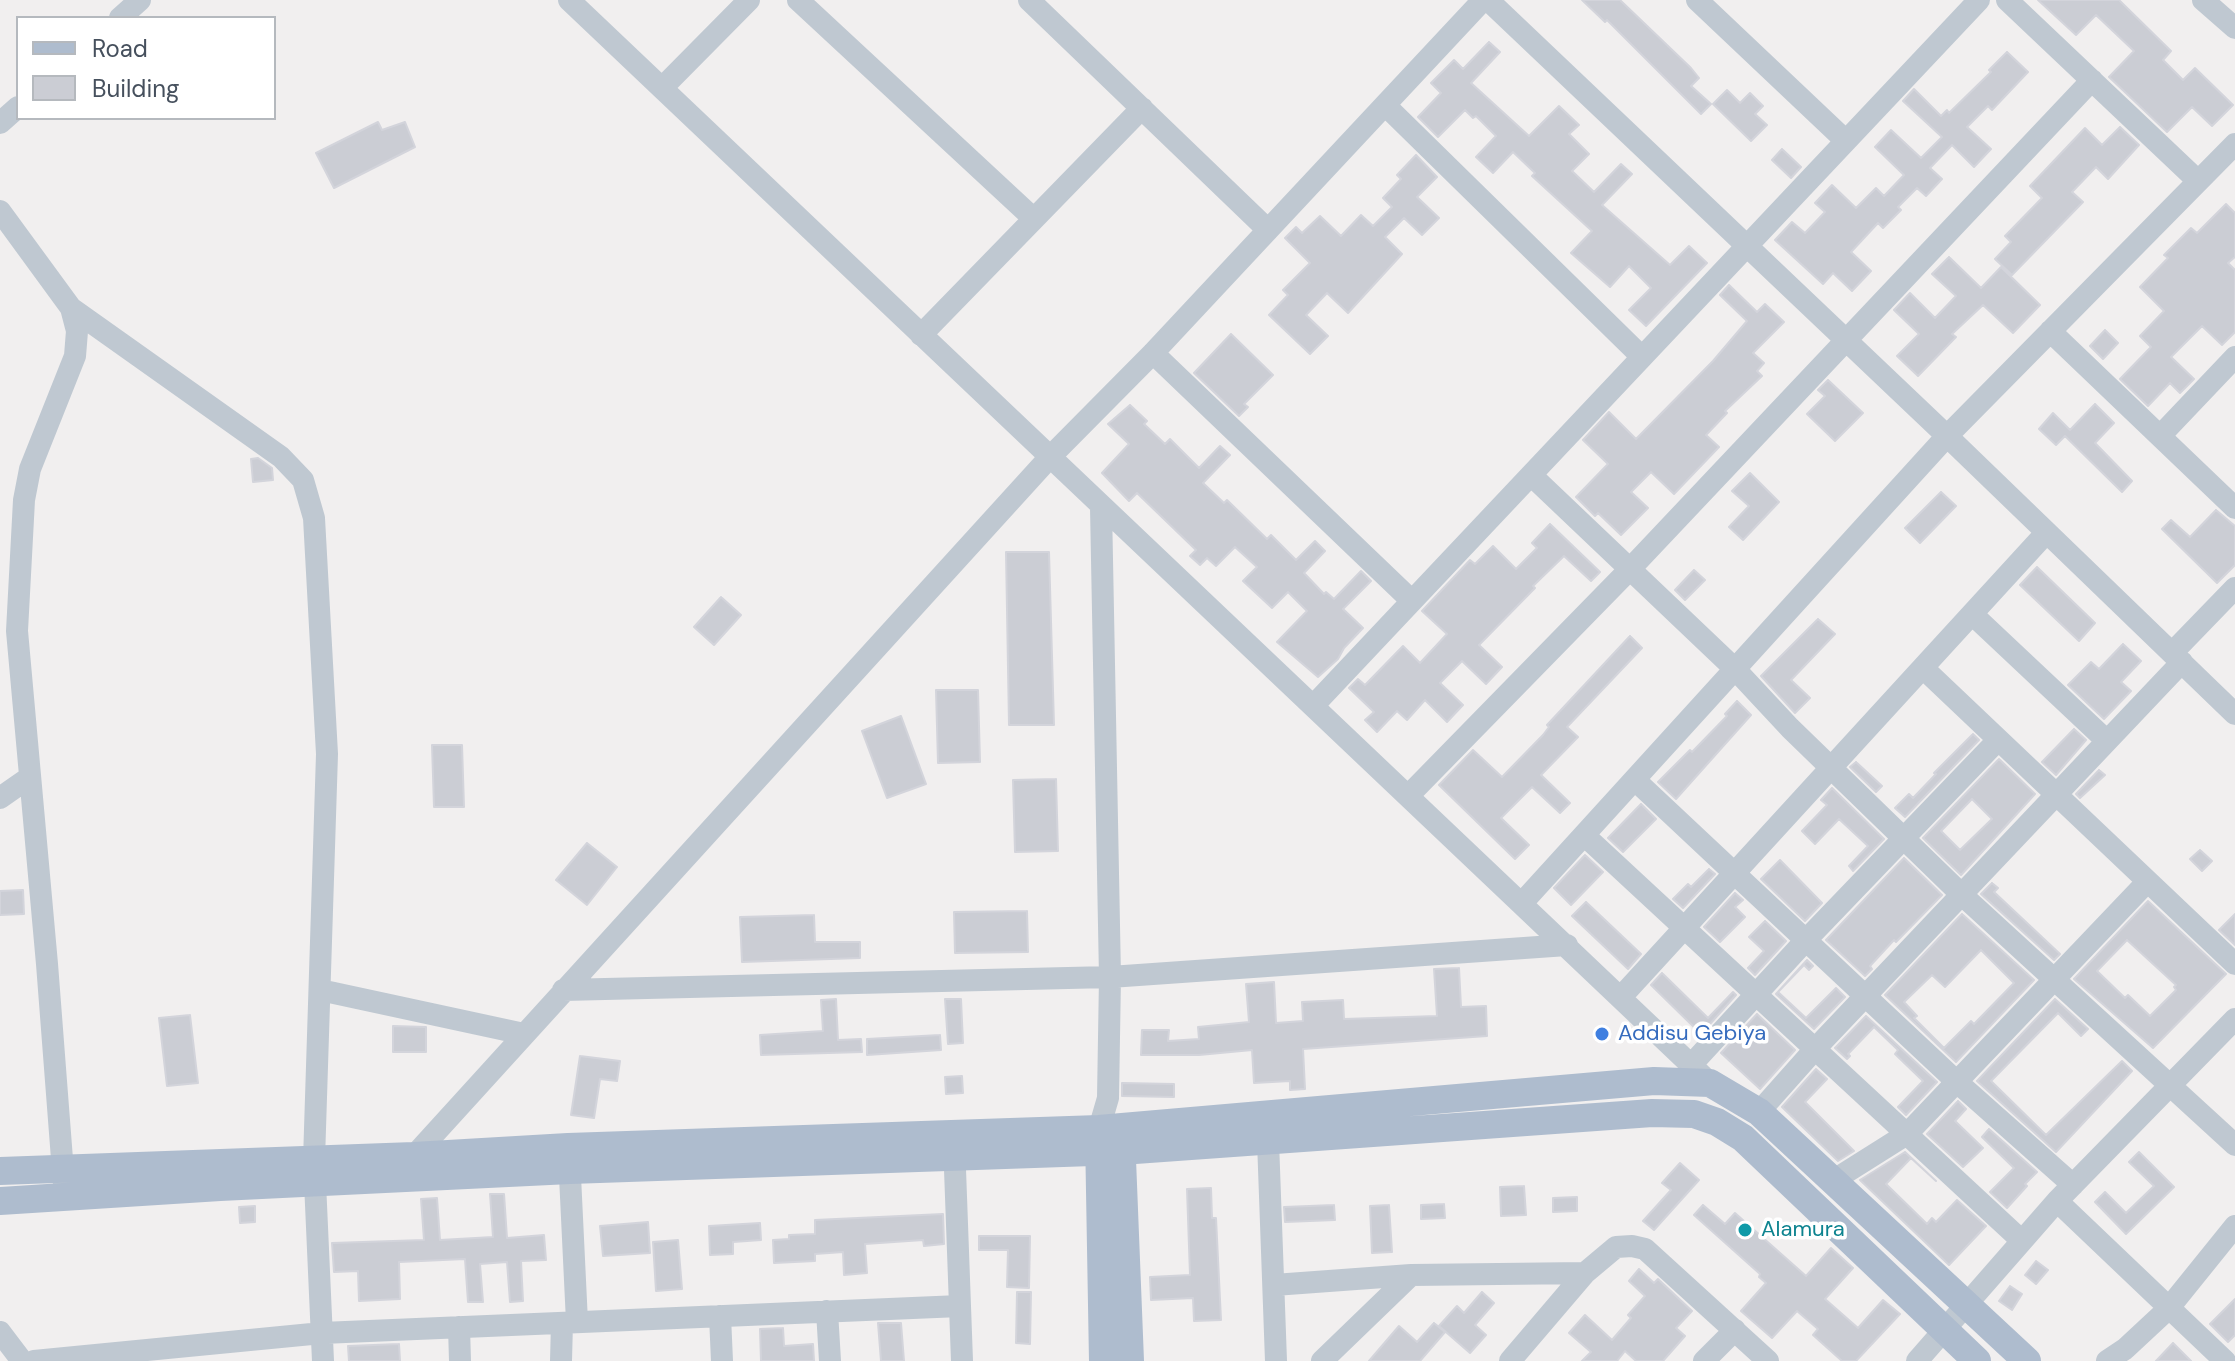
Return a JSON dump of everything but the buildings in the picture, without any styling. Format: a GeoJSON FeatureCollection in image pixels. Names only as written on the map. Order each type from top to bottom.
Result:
{"type":"FeatureCollection","features":[{"type":"Feature","properties":{"kind":"main road"},"geometry":{"type":"LineString","coordinates":[[1110,1140],[1701,1074],[1759,1112],[2027,1361]]}},
{"type":"Feature","properties":{"kind":"main road"},"geometry":{"type":"LineString","coordinates":[[0,1171],[314,1171],[569,1158],[1110,1140],[1268,1141],[1652,1113],[1694,1114],[1717,1122],[1743,1138],[1977,1361]]}},
{"type":"Feature","properties":{"kind":"main road"},"geometry":{"type":"LineString","coordinates":[[1103,1361],[1110,1140]]}},
{"type":"Feature","properties":{"kind":"main road"},"geometry":{"type":"LineString","coordinates":[[1110,1140],[1130,1361]]}},
{"type":"Feature","properties":{"kind":"main road"},"geometry":{"type":"LineString","coordinates":[[0,1201],[64,1198],[314,1171],[414,1156],[569,1158]]}},
{"type":"Feature","properties":{"kind":"street"},"geometry":{"type":"LineString","coordinates":[[122,16],[140,0]]}},
{"type":"Feature","properties":{"kind":"street"},"geometry":{"type":"LineString","coordinates":[[569,0],[1701,1074],[1756,994],[1998,740]]}},
{"type":"Feature","properties":{"kind":"street"},"geometry":{"type":"LineString","coordinates":[[662,88],[749,0]]}},
{"type":"Feature","properties":{"kind":"street"},"geometry":{"type":"LineString","coordinates":[[798,0],[1034,219]]}},
{"type":"Feature","properties":{"kind":"street"},"geometry":{"type":"LineString","coordinates":[[1029,0],[1268,230]]}},
{"type":"Feature","properties":{"kind":"street"},"geometry":{"type":"LineString","coordinates":[[414,1156],[1049,458],[1153,353],[1486,0],[1947,436],[2235,714]]}},
{"type":"Feature","properties":{"kind":"street"},"geometry":{"type":"LineString","coordinates":[[1697,0],[1846,141]]}},
{"type":"Feature","properties":{"kind":"street"},"geometry":{"type":"LineString","coordinates":[[1313,706],[1979,0]]}},
{"type":"Feature","properties":{"kind":"street"},"geometry":{"type":"LineString","coordinates":[[2007,0],[2197,180]]}},
{"type":"Feature","properties":{"kind":"street"},"geometry":{"type":"LineString","coordinates":[[2203,0],[2235,28]]}},
{"type":"Feature","properties":{"kind":"street"},"geometry":{"type":"LineString","coordinates":[[1408,796],[1630,569],[2092,80]]}},
{"type":"Feature","properties":{"kind":"street"},"geometry":{"type":"LineString","coordinates":[[1385,105],[1642,357]]}},
{"type":"Feature","properties":{"kind":"street"},"geometry":{"type":"LineString","coordinates":[[921,335],[1142,108]]}},
{"type":"Feature","properties":{"kind":"street"},"geometry":{"type":"LineString","coordinates":[[0,123],[16,109]]}},
{"type":"Feature","properties":{"kind":"street"},"geometry":{"type":"LineString","coordinates":[[1522,903],[1947,436],[2235,144]]}},
{"type":"Feature","properties":{"kind":"street"},"geometry":{"type":"LineString","coordinates":[[0,211],[71,308],[281,457],[303,480],[314,518],[327,754],[314,1171],[323,1361]]}},
{"type":"Feature","properties":{"kind":"street"},"geometry":{"type":"LineString","coordinates":[[64,1198],[17,631],[24,500],[30,469],[75,356],[77,331],[71,308]]}},
{"type":"Feature","properties":{"kind":"street"},"geometry":{"type":"LineString","coordinates":[[2050,331],[2235,508]]}},
{"type":"Feature","properties":{"kind":"street"},"geometry":{"type":"LineString","coordinates":[[1153,353],[1412,601]]}},
{"type":"Feature","properties":{"kind":"street"},"geometry":{"type":"LineString","coordinates":[[2160,436],[2235,357]]}},
{"type":"Feature","properties":{"kind":"street"},"geometry":{"type":"LineString","coordinates":[[1531,475],[1735,669],[1790,728],[1961,894],[2235,1145]]}},
{"type":"Feature","properties":{"kind":"street"},"geometry":{"type":"LineString","coordinates":[[1101,507],[1110,1140]]}},
{"type":"Feature","properties":{"kind":"street"},"geometry":{"type":"LineString","coordinates":[[1621,997],[2046,533]]}},
{"type":"Feature","properties":{"kind":"street"},"geometry":{"type":"LineString","coordinates":[[1759,1112],[2107,741],[2235,588]]}},
{"type":"Feature","properties":{"kind":"street"},"geometry":{"type":"LineString","coordinates":[[1972,614],[2107,741]]}},
{"type":"Feature","properties":{"kind":"street"},"geometry":{"type":"LineString","coordinates":[[1923,668],[2235,964]]}},
{"type":"Feature","properties":{"kind":"street"},"geometry":{"type":"LineString","coordinates":[[0,798],[30,777]]}},
{"type":"Feature","properties":{"kind":"street"},"geometry":{"type":"LineString","coordinates":[[1635,780],[1957,1082],[2065,1193],[2168,1309],[2225,1361]]}},
{"type":"Feature","properties":{"kind":"street"},"geometry":{"type":"LineString","coordinates":[[1584,835],[2021,1240]]}},
{"type":"Feature","properties":{"kind":"street"},"geometry":{"type":"LineString","coordinates":[[1834,1180],[1907,1134],[2147,882]]}},
{"type":"Feature","properties":{"kind":"street"},"geometry":{"type":"LineString","coordinates":[[563,990],[1110,977],[1567,945]]}},
{"type":"Feature","properties":{"kind":"street"},"geometry":{"type":"LineString","coordinates":[[320,990],[524,1034]]}},
{"type":"Feature","properties":{"kind":"street"},"geometry":{"type":"LineString","coordinates":[[1917,1361],[2021,1240],[2235,1019]]}},
{"type":"Feature","properties":{"kind":"street"},"geometry":{"type":"LineString","coordinates":[[1268,1141],[1276,1361]]}},
{"type":"Feature","properties":{"kind":"street"},"geometry":{"type":"LineString","coordinates":[[954,1145],[962,1361]]}},
{"type":"Feature","properties":{"kind":"street"},"geometry":{"type":"LineString","coordinates":[[561,1361],[570,1322],[569,1158]]}},
{"type":"Feature","properties":{"kind":"street"},"geometry":{"type":"LineString","coordinates":[[2107,1361],[2125,1349],[2168,1309],[2235,1226]]}},
{"type":"Feature","properties":{"kind":"street"},"geometry":{"type":"LineString","coordinates":[[1510,1361],[1585,1273],[1616,1247],[1645,1249],[1768,1361]]}},
{"type":"Feature","properties":{"kind":"street"},"geometry":{"type":"LineString","coordinates":[[1274,1285],[1411,1275],[1585,1273]]}},
{"type":"Feature","properties":{"kind":"street"},"geometry":{"type":"LineString","coordinates":[[1322,1361],[1411,1275]]}},
{"type":"Feature","properties":{"kind":"street"},"geometry":{"type":"LineString","coordinates":[[34,1361],[322,1333],[960,1306]]}},
{"type":"Feature","properties":{"kind":"street"},"geometry":{"type":"LineString","coordinates":[[827,1311],[830,1361]]}},
{"type":"Feature","properties":{"kind":"street"},"geometry":{"type":"LineString","coordinates":[[720,1316],[722,1361]]}},
{"type":"Feature","properties":{"kind":"street"},"geometry":{"type":"LineString","coordinates":[[459,1327],[460,1361]]}},
{"type":"Feature","properties":{"kind":"street"},"geometry":{"type":"LineString","coordinates":[[1704,1361],[1735,1330]]}},
{"type":"Feature","properties":{"kind":"street"},"geometry":{"type":"LineString","coordinates":[[0,1332],[22,1361]]}},
{"type":"Feature","properties":{"kind":"place","name":"Addisu Gebiya"},"geometry":{"type":"Point","coordinates":[1602,1034]}},
{"type":"Feature","properties":{"kind":"place","name":"Alamura"},"geometry":{"type":"Point","coordinates":[1745,1230]}}]}
